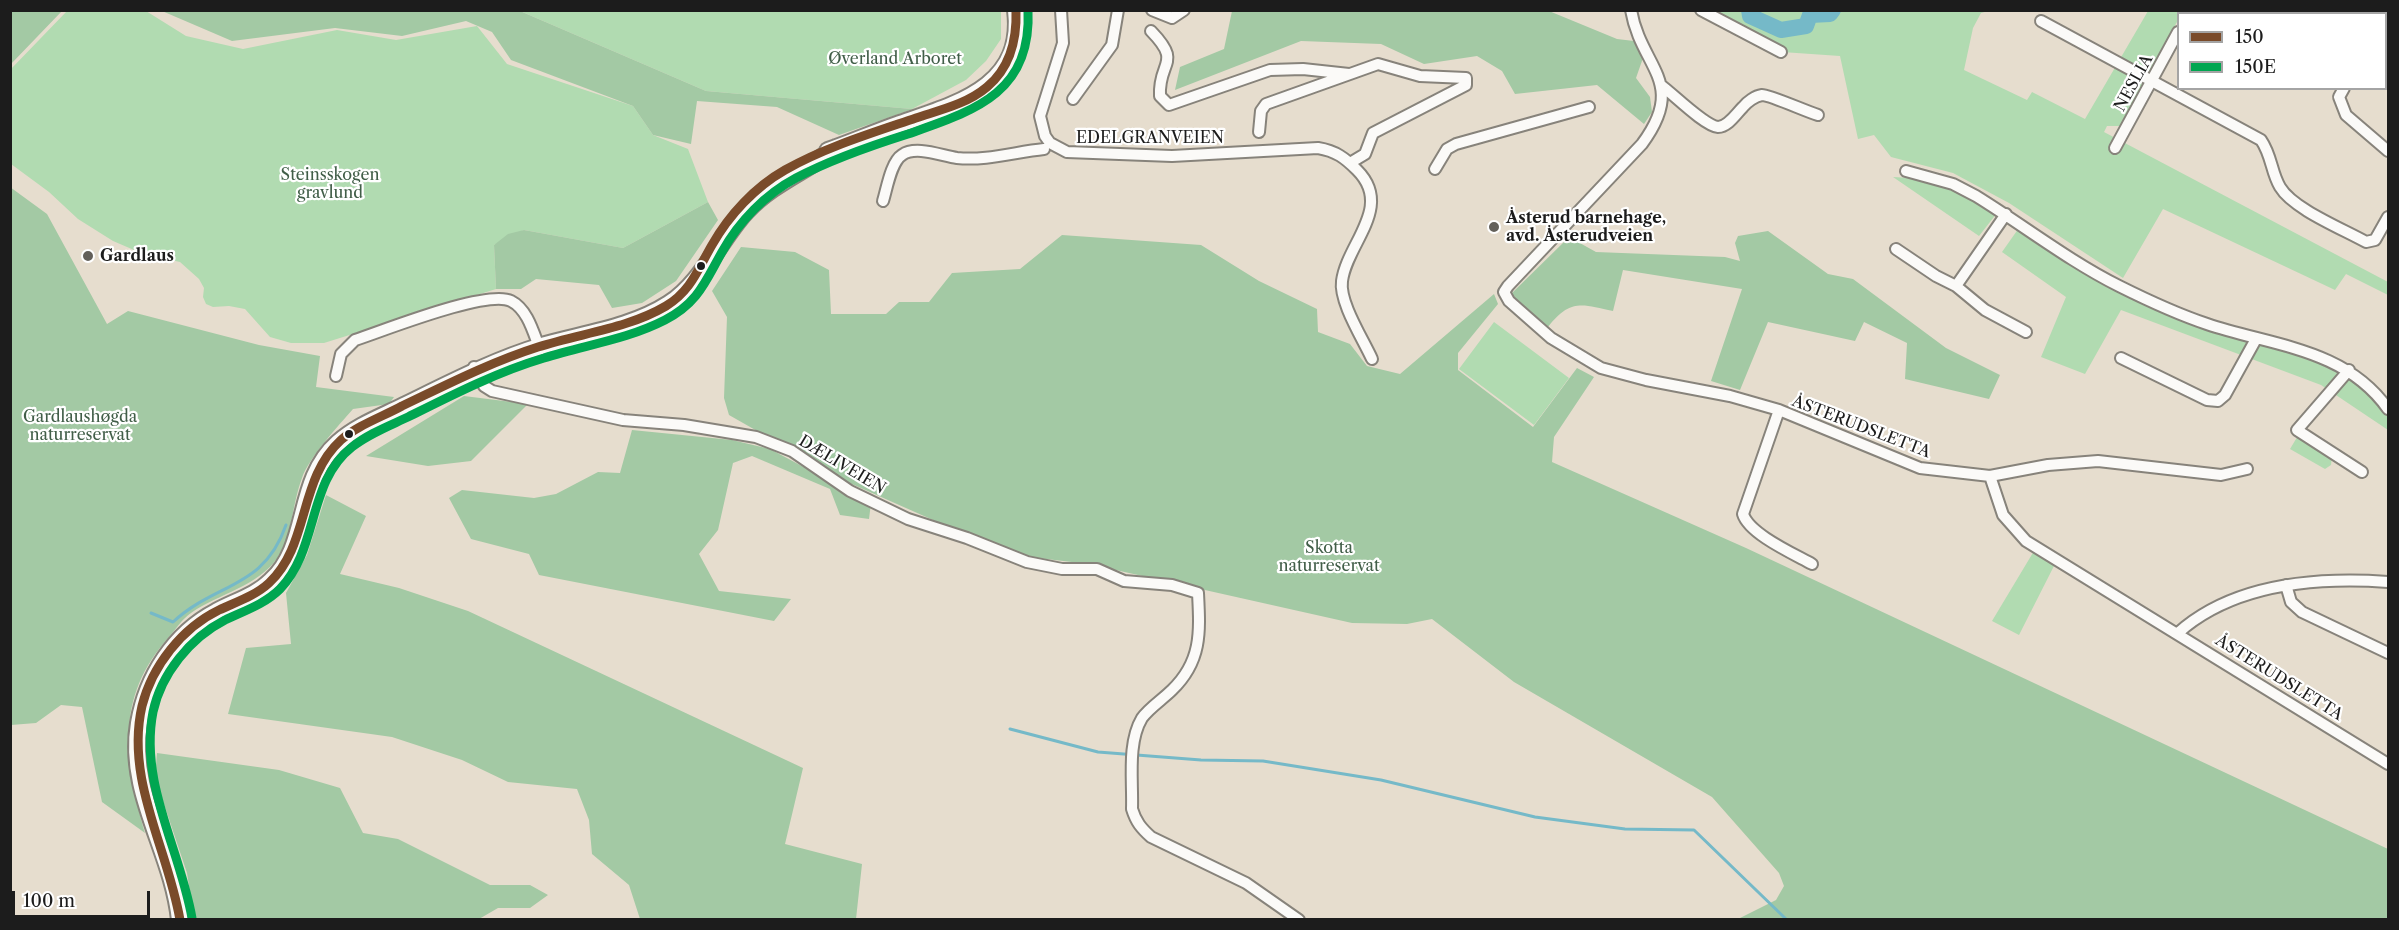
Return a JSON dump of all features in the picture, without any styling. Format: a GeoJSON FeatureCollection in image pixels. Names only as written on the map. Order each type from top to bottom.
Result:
{"type":"FeatureCollection","features":[{"type":"Feature","properties":{"kind":"main road"},"geometry":{"type":"LineString","coordinates":[[180,920],[175,892],[146,809],[138,772],[138,732],[142,707],[152,680],[169,651],[189,630],[213,613],[258,591],[276,577],[291,552],[312,479],[334,447],[359,428],[537,342],[634,319],[670,303],[685,291],[701,270],[709,250],[752,193],[792,167],[836,148],[955,104],[988,86],[1004,68],[1013,47],[1017,30],[1016,10]]}},
{"type":"Feature","properties":{"kind":"street","name":"EDELGRANVEIEN"},"geometry":{"type":"LineString","coordinates":[[1061,10],[1063,43],[1040,116],[1045,136],[1050,144],[1067,152],[1172,156],[1318,148],[1341,155],[1350,163]]}},
{"type":"Feature","properties":{"kind":"street"},"geometry":{"type":"LineString","coordinates":[[1073,99],[1112,45],[1118,10]]}},
{"type":"Feature","properties":{"kind":"street"},"geometry":{"type":"LineString","coordinates":[[1152,10],[1172,18],[1184,10]]}},
{"type":"Feature","properties":{"kind":"street"},"geometry":{"type":"LineString","coordinates":[[1631,10],[1636,30],[1662,86],[1707,123],[1718,127],[1727,124],[1746,104],[1759,95],[1770,96],[1794,108],[1818,115]]}},
{"type":"Feature","properties":{"kind":"street"},"geometry":{"type":"LineString","coordinates":[[1701,10],[1781,52]]}},
{"type":"Feature","properties":{"kind":"street"},"geometry":{"type":"LineString","coordinates":[[2041,21],[2261,140],[2270,154],[2278,184],[2285,195],[2298,204],[2366,242],[2375,240],[2388,217]]}},
{"type":"Feature","properties":{"kind":"street"},"geometry":{"type":"LineString","coordinates":[[1151,31],[1168,53],[1169,60],[1160,96],[1169,105],[1270,70],[1303,69],[1354,74]]}},
{"type":"Feature","properties":{"kind":"street","name":"NESLIA"},"geometry":{"type":"LineString","coordinates":[[2115,148],[2177,34]]}},
{"type":"Feature","properties":{"kind":"street"},"geometry":{"type":"LineString","coordinates":[[1258,132],[1261,111],[1266,104],[1378,64],[1420,76],[1462,76],[1466,78],[1466,85],[1384,125],[1373,133],[1365,154],[1350,163],[1366,179],[1372,203],[1345,271],[1342,290],[1372,358]]}},
{"type":"Feature","properties":{"kind":"street","name":"ÅSTERUDSLETTA"},"geometry":{"type":"LineString","coordinates":[[1662,86],[1662,104],[1657,120],[1642,144],[1504,292],[1509,300],[1551,338],[1601,368],[1646,380],[1730,396],[1779,410],[1920,468],[1990,476],[2003,515],[2026,541],[2388,764]]}},
{"type":"Feature","properties":{"kind":"street"},"geometry":{"type":"LineString","coordinates":[[2343,90],[2339,97],[2346,115],[2388,151]]}},
{"type":"Feature","properties":{"kind":"street"},"geometry":{"type":"LineString","coordinates":[[1435,169],[1447,149],[1456,144],[1589,107]]}},
{"type":"Feature","properties":{"kind":"street"},"geometry":{"type":"LineString","coordinates":[[883,201],[897,159],[905,153],[916,151],[958,158],[990,158],[1044,149]]}},
{"type":"Feature","properties":{"kind":"street"},"geometry":{"type":"LineString","coordinates":[[1906,171],[1953,184],[2006,214],[2118,285],[2205,324],[2256,339],[2306,350],[2349,370],[2388,409]]}},
{"type":"Feature","properties":{"kind":"street"},"geometry":{"type":"LineString","coordinates":[[1956,286],[2006,214]]}},
{"type":"Feature","properties":{"kind":"street"},"geometry":{"type":"LineString","coordinates":[[1896,249],[1936,276],[1956,286],[1985,310],[2025,332]]}},
{"type":"Feature","properties":{"kind":"street"},"geometry":{"type":"LineString","coordinates":[[336,375],[341,354],[355,340],[478,300],[509,300],[525,313],[537,342]]}},
{"type":"Feature","properties":{"kind":"street"},"geometry":{"type":"LineString","coordinates":[[2121,358],[2207,400],[2218,401],[2226,395],[2256,339]]}},
{"type":"Feature","properties":{"kind":"street"},"geometry":{"type":"LineString","coordinates":[[2349,370],[2297,430],[2362,472]]}},
{"type":"Feature","properties":{"kind":"street","name":"DÆLIVEIEN"},"geometry":{"type":"LineString","coordinates":[[472,372],[484,386],[492,391],[613,419],[737,432],[771,442],[792,452],[850,491],[898,515],[967,538],[1027,562],[1062,569],[1097,569],[1124,581],[1172,585],[1198,593],[1198,650],[1192,666],[1187,676],[1143,717],[1134,739],[1132,809],[1141,828],[1151,837],[1246,884],[1299,920]]}},
{"type":"Feature","properties":{"kind":"street"},"geometry":{"type":"LineString","coordinates":[[1779,410],[1743,514],[1745,521],[1760,533],[1812,564]]}},
{"type":"Feature","properties":{"kind":"street"},"geometry":{"type":"LineString","coordinates":[[1990,476],[2048,465],[2098,461],[2221,475],[2247,469]]}},
{"type":"Feature","properties":{"kind":"street"},"geometry":{"type":"LineString","coordinates":[[2178,633],[2207,610],[2255,592],[2315,581],[2388,582]]}},
{"type":"Feature","properties":{"kind":"street"},"geometry":{"type":"LineString","coordinates":[[2286,585],[2291,602],[2302,612],[2388,653]]}},
{"type":"Feature","properties":{"kind":"green space","name":"Øverland Arboret"},"geometry":{"type":"Polygon","coordinates":[[[1001,10],[1001,39],[986,61],[966,80],[912,109],[706,91],[520,11],[1001,10]]]}},
{"type":"Feature","properties":{"kind":"green space"},"geometry":{"type":"Polygon","coordinates":[[[10,11],[62,11],[11,64],[10,11]]]}},
{"type":"Feature","properties":{"kind":"green space","name":"Steinsskogen gravlund"},"geometry":{"type":"Polygon","coordinates":[[[67,11],[146,11],[186,36],[243,49],[337,30],[396,40],[477,26],[507,64],[633,106],[653,135],[688,149],[708,202],[623,248],[524,230],[494,245],[496,289],[324,343],[291,343],[270,337],[245,309],[229,306],[213,307],[206,304],[203,297],[204,288],[199,279],[180,262],[141,253],[113,241],[78,219],[49,192],[11,164],[11,69],[67,11]]]}},
{"type":"Feature","properties":{"kind":"green space"},"geometry":{"type":"Polygon","coordinates":[[[162,11],[520,11],[706,91],[912,109],[950,96],[839,135],[777,107],[697,101],[691,144],[653,135],[633,106],[511,60],[492,32],[466,21],[402,36],[335,28],[232,41],[162,11]]]}},
{"type":"Feature","properties":{"kind":"green space"},"geometry":{"type":"Polygon","coordinates":[[[1232,11],[1549,11],[1617,39],[1634,41],[1643,58],[1636,78],[1650,97],[1652,112],[1644,124],[1597,85],[1515,94],[1502,71],[1477,56],[1424,64],[1381,44],[1301,41],[1175,90],[1180,67],[1224,49],[1232,11]]]}},
{"type":"Feature","properties":{"kind":"green space"},"geometry":{"type":"Polygon","coordinates":[[[1700,11],[1988,11],[1981,13],[1973,28],[1964,70],[2027,100],[2032,92],[2085,119],[2148,11],[2183,11],[2177,12],[2177,22],[2121,126],[2107,126],[2104,132],[2388,282],[2388,295],[2346,274],[2335,290],[2163,209],[2123,278],[2009,203],[1953,173],[1891,157],[1874,135],[1858,139],[1840,56],[1782,52],[1700,11]]]}},
{"type":"Feature","properties":{"kind":"green space"},"geometry":{"type":"Polygon","coordinates":[[[1893,177],[1937,183],[1960,192],[1997,213],[1979,236],[1893,177]]]}},
{"type":"Feature","properties":{"kind":"green space","name":"Gardlaushøgda naturreservat"},"geometry":{"type":"Polygon","coordinates":[[[10,187],[47,214],[107,324],[128,311],[259,345],[320,356],[316,387],[394,397],[389,404],[353,409],[317,452],[302,478],[283,548],[270,567],[249,582],[188,615],[151,660],[139,683],[132,707],[129,731],[129,755],[145,833],[102,802],[82,707],[61,705],[36,723],[11,725],[10,187]]]}},
{"type":"Feature","properties":{"kind":"green space"},"geometry":{"type":"Polygon","coordinates":[[[708,202],[718,220],[676,281],[642,303],[612,308],[599,285],[536,279],[521,289],[496,289],[494,245],[508,234],[524,230],[623,248],[708,202]]]}},
{"type":"Feature","properties":{"kind":"green space"},"geometry":{"type":"Polygon","coordinates":[[[2021,225],[2128,295],[2306,354],[2354,379],[2388,416],[2388,430],[2321,385],[2121,310],[2085,374],[2041,357],[2066,297],[2002,252],[2021,225]]]}},
{"type":"Feature","properties":{"kind":"green space"},"geometry":{"type":"Polygon","coordinates":[[[1768,231],[1828,274],[1853,279],[1946,348],[2000,375],[1989,399],[1905,379],[1907,343],[1864,322],[1855,341],[1768,322],[1740,390],[1711,381],[1742,289],[1623,270],[1613,311],[1577,306],[1563,312],[1548,327],[1511,294],[1565,241],[1578,242],[1596,252],[1725,257],[1740,261],[1735,243],[1738,236],[1768,231]]]}},
{"type":"Feature","properties":{"kind":"green space","name":"Skotta naturreservat"},"geometry":{"type":"Polygon","coordinates":[[[1062,235],[1201,245],[1259,281],[1317,309],[1318,332],[1350,344],[1367,366],[1400,374],[1494,294],[1498,304],[1458,353],[1458,370],[1533,427],[1577,368],[1594,377],[1554,437],[1552,462],[1746,548],[2388,849],[2388,919],[1738,919],[1776,900],[1784,886],[1779,873],[1712,797],[1514,682],[1432,619],[1407,624],[1352,623],[1089,564],[1012,555],[845,481],[729,415],[724,398],[727,317],[712,291],[741,247],[795,252],[829,270],[831,314],[886,314],[899,302],[929,302],[952,273],[1020,269],[1062,235]]]}},
{"type":"Feature","properties":{"kind":"green space"},"geometry":{"type":"Polygon","coordinates":[[[1494,322],[1569,378],[1534,425],[1459,369],[1494,322]]]}},
{"type":"Feature","properties":{"kind":"green space"},"geometry":{"type":"Polygon","coordinates":[[[464,396],[528,404],[471,461],[428,466],[366,456],[464,396]]]}},
{"type":"Feature","properties":{"kind":"green space"},"geometry":{"type":"Polygon","coordinates":[[[632,430],[732,440],[770,449],[871,503],[869,519],[840,515],[830,489],[752,456],[733,463],[718,530],[699,554],[719,591],[791,599],[774,621],[539,575],[529,554],[471,539],[449,498],[462,490],[534,498],[556,494],[598,472],[620,473],[632,430]]]}},
{"type":"Feature","properties":{"kind":"green space"},"geometry":{"type":"Polygon","coordinates":[[[2299,434],[2332,456],[2331,465],[2325,469],[2290,449],[2299,434]]]}},
{"type":"Feature","properties":{"kind":"green space"},"geometry":{"type":"Polygon","coordinates":[[[326,495],[366,516],[340,574],[399,588],[468,611],[803,768],[785,844],[862,864],[856,919],[640,919],[629,885],[592,854],[589,820],[577,789],[508,782],[462,760],[392,737],[228,714],[246,648],[291,644],[286,593],[307,555],[326,495]]]}},
{"type":"Feature","properties":{"kind":"green space"},"geometry":{"type":"Polygon","coordinates":[[[2034,551],[2055,564],[2019,635],[1992,621],[2034,551]]]}},
{"type":"Feature","properties":{"kind":"green space"},"geometry":{"type":"Polygon","coordinates":[[[157,753],[279,770],[340,788],[363,833],[398,839],[490,885],[530,885],[548,895],[530,908],[498,908],[479,919],[194,919],[187,873],[155,777],[157,753]]]}},
{"type":"Feature","properties":{"kind":"waterway"},"geometry":{"type":"LineString","coordinates":[[1749,10],[1750,16],[1781,30],[1806,26],[1810,15],[1830,14],[1833,10]]}},
{"type":"Feature","properties":{"kind":"waterway"},"geometry":{"type":"LineString","coordinates":[[151,613],[173,622],[189,609],[252,573],[265,562],[277,546],[286,525]]}},
{"type":"Feature","properties":{"kind":"waterway"},"geometry":{"type":"LineString","coordinates":[[1010,729],[1098,752],[1201,760],[1263,761],[1381,780],[1535,817],[1625,829],[1694,830],[1787,920]]}},
{"type":"Feature","properties":{"kind":"transit line","name":"150"},"geometry":{"type":"LineString","coordinates":[[180,920],[143,788],[139,761],[138,734],[142,706],[147,691],[170,650],[193,627],[219,610],[258,592],[282,568],[292,550],[317,473],[327,456],[341,440],[370,422],[503,360],[554,342],[636,320],[666,306],[682,294],[688,286],[719,234],[735,213],[753,193],[774,177],[833,147],[962,102],[987,87],[1007,62],[1015,32],[1016,10]]}},
{"type":"Feature","properties":{"kind":"transit line","name":"150E"},"geometry":{"type":"LineString","coordinates":[[192,918],[156,790],[150,738],[157,698],[170,671],[200,637],[225,620],[268,599],[280,589],[292,573],[301,555],[327,478],[338,462],[358,442],[372,434],[492,377],[544,358],[635,333],[676,313],[700,291],[729,241],[745,219],[774,192],[810,171],[837,159],[955,117],[994,95],[1009,80],[1020,62],[1027,39],[1028,10]]}},
{"type":"Feature","properties":{"kind":"place","name":"Åsterud barnehage, avd. Åsterudveien"},"geometry":{"type":"Point","coordinates":[1494,227]}},
{"type":"Feature","properties":{"kind":"place","name":"Gardlaus"},"geometry":{"type":"Point","coordinates":[88,256]}}]}
